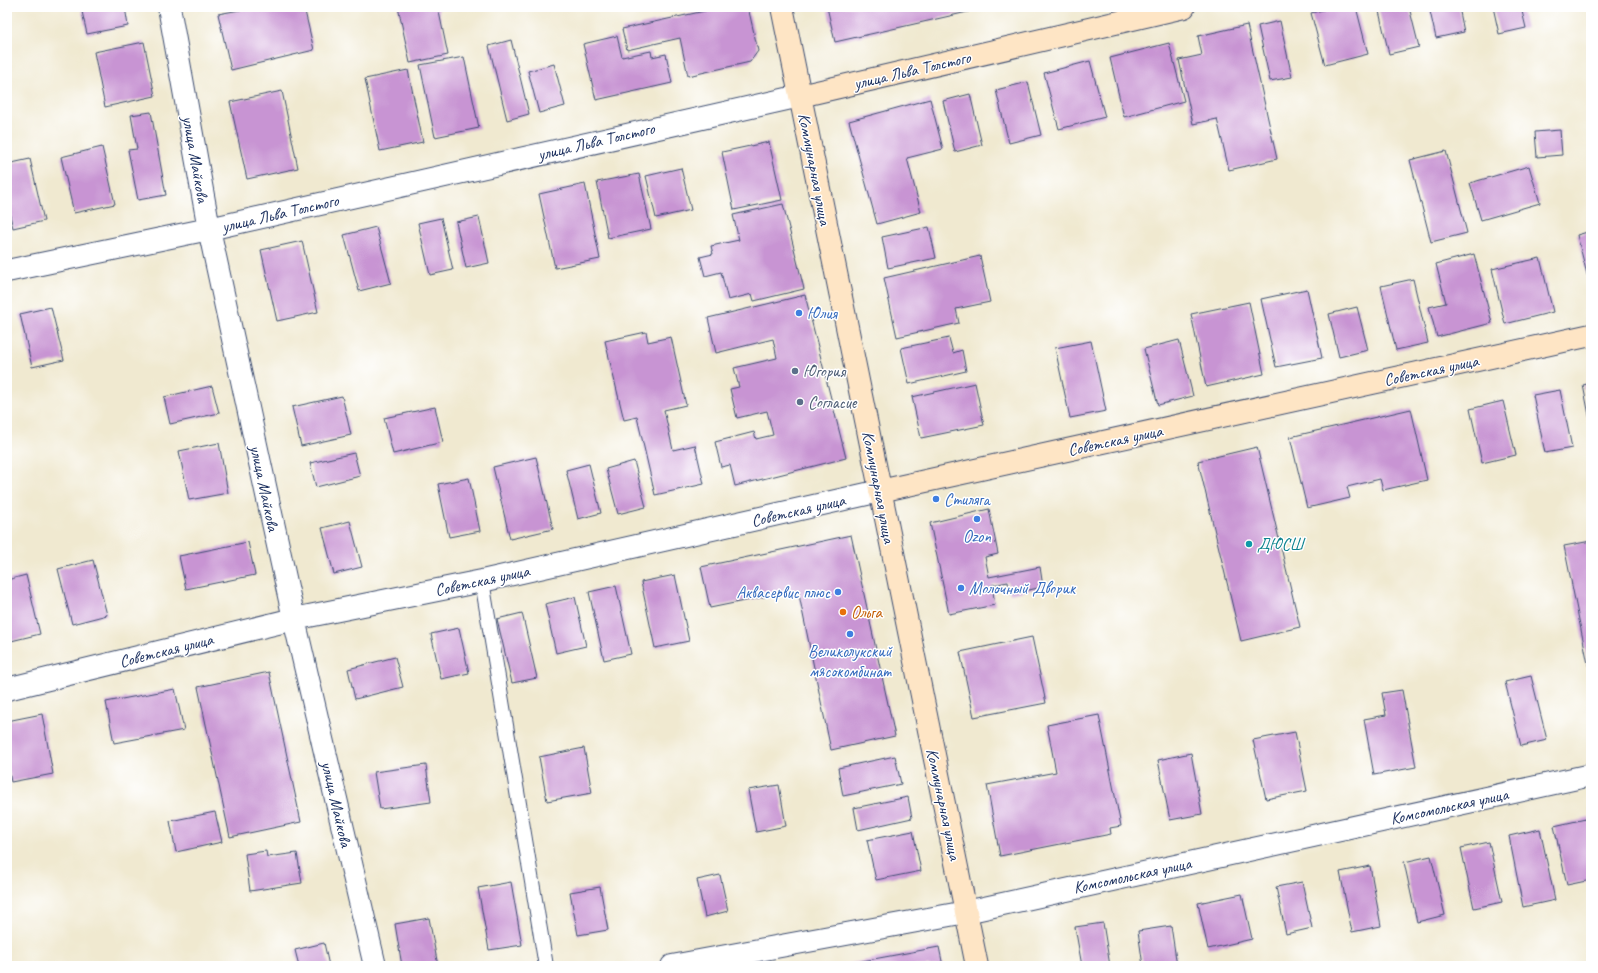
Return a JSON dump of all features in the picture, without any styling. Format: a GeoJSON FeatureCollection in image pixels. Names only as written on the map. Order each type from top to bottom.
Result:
{"type":"FeatureCollection","features":[{"type":"Feature","properties":{"kind":"street","name":"улица Майкова"},"geometry":{"type":"LineString","coordinates":[[170,7],[209,229],[294,619],[375,966]]}},
{"type":"Feature","properties":{"kind":"street","name":"Коммунарная улица"},"geometry":{"type":"LineString","coordinates":[[782,7],[977,966]]}},
{"type":"Feature","properties":{"kind":"street","name":"улица Льва Толстого"},"geometry":{"type":"LineString","coordinates":[[7,271],[209,229],[800,96],[1184,7]]}},
{"type":"Feature","properties":{"kind":"street","name":"Советская улица"},"geometry":{"type":"LineString","coordinates":[[7,689],[294,619],[482,580],[1591,335]]}},
{"type":"Feature","properties":{"kind":"street","name":"Комсомольская улица"},"geometry":{"type":"LineString","coordinates":[[672,966],[966,912],[1591,775]]}},
{"type":"Feature","properties":{"kind":"lane"},"geometry":{"type":"LineString","coordinates":[[482,580],[546,966]]}},
{"type":"Feature","properties":{"kind":"building"},"geometry":{"type":"Polygon","coordinates":[[[81,7],[125,7],[128,26],[87,34],[81,7]]]}},
{"type":"Feature","properties":{"kind":"building"},"geometry":{"type":"Polygon","coordinates":[[[256,7],[304,7],[314,50],[231,70],[218,14],[256,7]]]}},
{"type":"Feature","properties":{"kind":"building"},"geometry":{"type":"Polygon","coordinates":[[[398,7],[438,7],[448,55],[410,63],[398,7]]]}},
{"type":"Feature","properties":{"kind":"building"},"geometry":{"type":"Polygon","coordinates":[[[723,7],[748,7],[758,51],[750,62],[688,76],[680,38],[627,50],[622,29],[723,7]]]}},
{"type":"Feature","properties":{"kind":"building"},"geometry":{"type":"Polygon","coordinates":[[[827,7],[985,7],[985,8],[835,42],[827,7]]]}},
{"type":"Feature","properties":{"kind":"building"},"geometry":{"type":"Polygon","coordinates":[[[1334,7],[1356,7],[1368,54],[1325,65],[1311,13],[1334,7]]]}},
{"type":"Feature","properties":{"kind":"building"},"geometry":{"type":"Polygon","coordinates":[[[1378,7],[1409,7],[1419,47],[1389,54],[1378,7]]]}},
{"type":"Feature","properties":{"kind":"building"},"geometry":{"type":"Polygon","coordinates":[[[1429,7],[1459,7],[1464,32],[1436,38],[1429,7]]]}},
{"type":"Feature","properties":{"kind":"building"},"geometry":{"type":"Polygon","coordinates":[[[1493,7],[1521,7],[1526,28],[1499,34],[1493,7]]]}},
{"type":"Feature","properties":{"kind":"building"},"geometry":{"type":"Polygon","coordinates":[[[1280,21],[1292,77],[1270,81],[1258,26],[1280,21]]]}},
{"type":"Feature","properties":{"kind":"building"},"geometry":{"type":"Polygon","coordinates":[[[1247,25],[1277,159],[1229,170],[1217,119],[1193,124],[1179,60],[1202,55],[1198,36],[1247,25]]]}},
{"type":"Feature","properties":{"kind":"building"},"geometry":{"type":"Polygon","coordinates":[[[617,36],[622,57],[651,51],[652,57],[666,54],[672,83],[596,100],[583,44],[617,36]]]}},
{"type":"Feature","properties":{"kind":"building"},"geometry":{"type":"Polygon","coordinates":[[[511,40],[529,114],[507,120],[489,46],[511,40]]]}},
{"type":"Feature","properties":{"kind":"building"},"geometry":{"type":"Polygon","coordinates":[[[144,42],[155,96],[105,107],[94,52],[144,42]]]}},
{"type":"Feature","properties":{"kind":"building"},"geometry":{"type":"Polygon","coordinates":[[[1169,43],[1184,101],[1124,117],[1110,58],[1169,43]]]}},
{"type":"Feature","properties":{"kind":"building"},"geometry":{"type":"Polygon","coordinates":[[[464,57],[479,128],[435,137],[420,65],[464,57]]]}},
{"type":"Feature","properties":{"kind":"building"},"geometry":{"type":"Polygon","coordinates":[[[1090,61],[1105,117],[1059,129],[1044,73],[1090,61]]]}},
{"type":"Feature","properties":{"kind":"building"},"geometry":{"type":"Polygon","coordinates":[[[554,64],[565,106],[539,113],[528,71],[554,64]]]}},
{"type":"Feature","properties":{"kind":"building"},"geometry":{"type":"Polygon","coordinates":[[[408,70],[423,142],[380,151],[365,79],[408,70]]]}},
{"type":"Feature","properties":{"kind":"building"},"geometry":{"type":"Polygon","coordinates":[[[1028,82],[1041,135],[1009,143],[996,90],[1028,82]]]}},
{"type":"Feature","properties":{"kind":"building"},"geometry":{"type":"Polygon","coordinates":[[[282,91],[298,168],[247,179],[230,102],[282,91]]]}},
{"type":"Feature","properties":{"kind":"building"},"geometry":{"type":"Polygon","coordinates":[[[970,94],[982,145],[955,152],[943,101],[970,94]]]}},
{"type":"Feature","properties":{"kind":"building"},"geometry":{"type":"Polygon","coordinates":[[[930,99],[943,149],[907,158],[921,212],[877,224],[849,121],[930,99]]]}},
{"type":"Feature","properties":{"kind":"building"},"geometry":{"type":"Polygon","coordinates":[[[151,112],[166,195],[138,200],[128,150],[137,149],[131,115],[151,112]]]}},
{"type":"Feature","properties":{"kind":"building"},"geometry":{"type":"Polygon","coordinates":[[[1560,130],[1562,155],[1537,157],[1535,132],[1560,130]]]}},
{"type":"Feature","properties":{"kind":"building"},"geometry":{"type":"Polygon","coordinates":[[[769,142],[782,200],[734,210],[722,152],[769,142]]]}},
{"type":"Feature","properties":{"kind":"building"},"geometry":{"type":"Polygon","coordinates":[[[102,147],[115,204],[74,213],[61,157],[102,147]]]}},
{"type":"Feature","properties":{"kind":"building"},"geometry":{"type":"Polygon","coordinates":[[[1446,151],[1467,233],[1431,242],[1410,160],[1446,151]]]}},
{"type":"Feature","properties":{"kind":"building"},"geometry":{"type":"Polygon","coordinates":[[[30,159],[44,221],[13,228],[7,203],[7,164],[30,159]]]}},
{"type":"Feature","properties":{"kind":"building"},"geometry":{"type":"Polygon","coordinates":[[[1529,166],[1540,203],[1481,220],[1470,183],[1529,166]]]}},
{"type":"Feature","properties":{"kind":"building"},"geometry":{"type":"Polygon","coordinates":[[[681,168],[691,210],[656,218],[646,176],[681,168]]]}},
{"type":"Feature","properties":{"kind":"building"},"geometry":{"type":"Polygon","coordinates":[[[639,174],[651,229],[608,238],[597,182],[639,174]]]}},
{"type":"Feature","properties":{"kind":"building"},"geometry":{"type":"Polygon","coordinates":[[[585,184],[600,259],[555,268],[539,194],[585,184]]]}},
{"type":"Feature","properties":{"kind":"building"},"geometry":{"type":"Polygon","coordinates":[[[783,204],[804,289],[754,301],[752,294],[728,300],[721,272],[705,276],[700,257],[713,254],[711,246],[739,240],[733,215],[783,204]]]}},
{"type":"Feature","properties":{"kind":"building"},"geometry":{"type":"Polygon","coordinates":[[[479,217],[489,263],[466,268],[456,222],[479,217]]]}},
{"type":"Feature","properties":{"kind":"building"},"geometry":{"type":"Polygon","coordinates":[[[441,218],[453,270],[430,275],[418,223],[441,218]]]}},
{"type":"Feature","properties":{"kind":"building"},"geometry":{"type":"Polygon","coordinates":[[[376,227],[391,283],[359,291],[344,235],[376,227]]]}},
{"type":"Feature","properties":{"kind":"building"},"geometry":{"type":"Polygon","coordinates":[[[929,227],[936,258],[888,268],[882,237],[929,227]]]}},
{"type":"Feature","properties":{"kind":"building"},"geometry":{"type":"Polygon","coordinates":[[[1591,231],[1591,286],[1590,286],[1577,235],[1591,231]]]}},
{"type":"Feature","properties":{"kind":"building"},"geometry":{"type":"Polygon","coordinates":[[[302,241],[318,312],[277,321],[261,250],[302,241]]]}},
{"type":"Feature","properties":{"kind":"building"},"geometry":{"type":"Polygon","coordinates":[[[1474,254],[1492,323],[1437,337],[1429,307],[1446,303],[1436,264],[1474,254]]]}},
{"type":"Feature","properties":{"kind":"building"},"geometry":{"type":"Polygon","coordinates":[[[980,256],[990,302],[956,309],[959,323],[897,337],[884,278],[980,256]]]}},
{"type":"Feature","properties":{"kind":"building"},"geometry":{"type":"Polygon","coordinates":[[[1540,258],[1553,312],[1505,324],[1492,269],[1540,258]]]}},
{"type":"Feature","properties":{"kind":"building"},"geometry":{"type":"Polygon","coordinates":[[[1413,279],[1428,343],[1396,350],[1381,286],[1413,279]]]}},
{"type":"Feature","properties":{"kind":"building"},"geometry":{"type":"Polygon","coordinates":[[[1307,289],[1322,358],[1276,367],[1261,299],[1307,289]]]}},
{"type":"Feature","properties":{"kind":"building"},"geometry":{"type":"Polygon","coordinates":[[[805,295],[846,458],[735,486],[730,465],[721,467],[715,442],[754,432],[756,439],[773,435],[767,411],[737,418],[730,389],[739,387],[734,368],[777,358],[773,339],[716,353],[708,318],[805,295]]]}},
{"type":"Feature","properties":{"kind":"building"},"geometry":{"type":"Polygon","coordinates":[[[1249,302],[1264,374],[1206,387],[1191,314],[1249,302]]]}},
{"type":"Feature","properties":{"kind":"building"},"geometry":{"type":"Polygon","coordinates":[[[51,307],[64,360],[32,367],[20,314],[51,307]]]}},
{"type":"Feature","properties":{"kind":"building"},"geometry":{"type":"Polygon","coordinates":[[[1357,307],[1368,350],[1339,357],[1329,314],[1357,307]]]}},
{"type":"Feature","properties":{"kind":"building"},"geometry":{"type":"Polygon","coordinates":[[[646,332],[648,342],[671,337],[686,405],[664,410],[673,450],[695,445],[704,484],[655,495],[637,417],[624,420],[605,341],[646,332]]]}},
{"type":"Feature","properties":{"kind":"building"},"geometry":{"type":"Polygon","coordinates":[[[949,338],[953,353],[962,350],[966,371],[909,384],[901,348],[949,338]]]}},
{"type":"Feature","properties":{"kind":"building"},"geometry":{"type":"Polygon","coordinates":[[[1179,340],[1193,396],[1158,405],[1144,349],[1179,340]]]}},
{"type":"Feature","properties":{"kind":"building"},"geometry":{"type":"Polygon","coordinates":[[[1091,341],[1106,411],[1070,418],[1055,348],[1091,341]]]}},
{"type":"Feature","properties":{"kind":"building"},"geometry":{"type":"Polygon","coordinates":[[[975,383],[984,425],[921,438],[912,397],[975,383]]]}},
{"type":"Feature","properties":{"kind":"building"},"geometry":{"type":"Polygon","coordinates":[[[1591,383],[1591,420],[1590,420],[1583,385],[1591,383]]]}},
{"type":"Feature","properties":{"kind":"building"},"geometry":{"type":"Polygon","coordinates":[[[212,386],[219,413],[170,424],[164,397],[212,386]]]}},
{"type":"Feature","properties":{"kind":"building"},"geometry":{"type":"Polygon","coordinates":[[[1560,390],[1572,448],[1545,453],[1533,395],[1560,390]]]}},
{"type":"Feature","properties":{"kind":"building"},"geometry":{"type":"Polygon","coordinates":[[[342,396],[351,435],[301,446],[292,407],[342,396]]]}},
{"type":"Feature","properties":{"kind":"building"},"geometry":{"type":"Polygon","coordinates":[[[1503,401],[1516,455],[1482,463],[1470,409],[1503,401]]]}},
{"type":"Feature","properties":{"kind":"building"},"geometry":{"type":"Polygon","coordinates":[[[435,407],[443,442],[393,454],[384,418],[435,407]]]}},
{"type":"Feature","properties":{"kind":"building"},"geometry":{"type":"Polygon","coordinates":[[[1411,409],[1427,480],[1383,490],[1380,479],[1347,487],[1350,498],[1307,508],[1290,437],[1411,409]]]}},
{"type":"Feature","properties":{"kind":"building"},"geometry":{"type":"Polygon","coordinates":[[[219,443],[228,493],[189,500],[179,451],[219,443]]]}},
{"type":"Feature","properties":{"kind":"building","name":"ДЮСШ"},"geometry":{"type":"Polygon","coordinates":[[[1257,447],[1300,627],[1241,641],[1198,461],[1257,447]]]}},
{"type":"Feature","properties":{"kind":"building"},"geometry":{"type":"Polygon","coordinates":[[[354,453],[360,476],[316,487],[310,463],[354,453]]]}},
{"type":"Feature","properties":{"kind":"building"},"geometry":{"type":"Polygon","coordinates":[[[536,457],[553,529],[510,539],[493,467],[536,457]]]}},
{"type":"Feature","properties":{"kind":"building"},"geometry":{"type":"Polygon","coordinates":[[[634,461],[646,507],[618,514],[606,469],[634,461]]]}},
{"type":"Feature","properties":{"kind":"building"},"geometry":{"type":"Polygon","coordinates":[[[589,464],[601,513],[578,519],[566,470],[589,464]]]}},
{"type":"Feature","properties":{"kind":"building"},"geometry":{"type":"Polygon","coordinates":[[[469,478],[480,531],[449,537],[438,484],[469,478]]]}},
{"type":"Feature","properties":{"kind":"building"},"geometry":{"type":"Polygon","coordinates":[[[989,509],[998,554],[985,557],[989,577],[1040,567],[1043,587],[1010,594],[1008,582],[992,585],[995,605],[949,614],[930,523],[989,509]]]}},
{"type":"Feature","properties":{"kind":"building"},"geometry":{"type":"Polygon","coordinates":[[[350,521],[362,567],[334,574],[322,528],[350,521]]]}},
{"type":"Feature","properties":{"kind":"building"},"geometry":{"type":"Polygon","coordinates":[[[851,535],[895,736],[831,750],[798,590],[710,608],[701,567],[851,535]]]}},
{"type":"Feature","properties":{"kind":"building"},"geometry":{"type":"Polygon","coordinates":[[[1591,541],[1591,674],[1590,674],[1564,546],[1591,541]]]}},
{"type":"Feature","properties":{"kind":"building"},"geometry":{"type":"Polygon","coordinates":[[[248,542],[255,575],[186,589],[179,556],[248,542]]]}},
{"type":"Feature","properties":{"kind":"building"},"geometry":{"type":"Polygon","coordinates":[[[93,560],[107,615],[72,624],[58,569],[93,560]]]}},
{"type":"Feature","properties":{"kind":"building"},"geometry":{"type":"Polygon","coordinates":[[[26,575],[40,634],[7,642],[7,580],[26,575]]]}},
{"type":"Feature","properties":{"kind":"building"},"geometry":{"type":"Polygon","coordinates":[[[675,575],[689,641],[655,648],[641,582],[675,575]]]}},
{"type":"Feature","properties":{"kind":"building"},"geometry":{"type":"Polygon","coordinates":[[[616,586],[631,654],[604,660],[589,592],[616,586]]]}},
{"type":"Feature","properties":{"kind":"building"},"geometry":{"type":"Polygon","coordinates":[[[575,597],[586,646],[556,653],[545,604],[575,597]]]}},
{"type":"Feature","properties":{"kind":"building"},"geometry":{"type":"Polygon","coordinates":[[[522,613],[537,678],[512,683],[497,619],[522,613]]]}},
{"type":"Feature","properties":{"kind":"building"},"geometry":{"type":"Polygon","coordinates":[[[459,628],[469,673],[441,679],[431,634],[459,628]]]}},
{"type":"Feature","properties":{"kind":"building"},"geometry":{"type":"Polygon","coordinates":[[[1032,637],[1046,703],[974,717],[960,652],[1032,637]]]}},
{"type":"Feature","properties":{"kind":"building"},"geometry":{"type":"Polygon","coordinates":[[[395,657],[403,687],[355,699],[348,669],[395,657]]]}},
{"type":"Feature","properties":{"kind":"building"},"geometry":{"type":"Polygon","coordinates":[[[269,672],[301,822],[230,837],[198,687],[269,672]]]}},
{"type":"Feature","properties":{"kind":"building"},"geometry":{"type":"Polygon","coordinates":[[[1531,676],[1547,740],[1521,746],[1505,682],[1531,676]]]}},
{"type":"Feature","properties":{"kind":"building"},"geometry":{"type":"Polygon","coordinates":[[[175,689],[184,730],[114,743],[106,702],[175,689]]]}},
{"type":"Feature","properties":{"kind":"building"},"geometry":{"type":"Polygon","coordinates":[[[1402,690],[1416,767],[1374,775],[1364,719],[1386,715],[1382,693],[1402,690]]]}},
{"type":"Feature","properties":{"kind":"building"},"geometry":{"type":"Polygon","coordinates":[[[42,714],[53,774],[11,782],[7,762],[7,721],[42,714]]]}},
{"type":"Feature","properties":{"kind":"building"},"geometry":{"type":"Polygon","coordinates":[[[1099,715],[1121,826],[1110,828],[1111,834],[1000,856],[987,785],[1056,772],[1047,725],[1099,715]]]}},
{"type":"Feature","properties":{"kind":"building"},"geometry":{"type":"Polygon","coordinates":[[[1295,732],[1307,791],[1266,799],[1253,740],[1295,732]]]}},
{"type":"Feature","properties":{"kind":"building"},"geometry":{"type":"Polygon","coordinates":[[[584,748],[592,793],[547,801],[539,757],[584,748]]]}},
{"type":"Feature","properties":{"kind":"building"},"geometry":{"type":"Polygon","coordinates":[[[1191,753],[1202,814],[1170,820],[1158,760],[1191,753]]]}},
{"type":"Feature","properties":{"kind":"building"},"geometry":{"type":"Polygon","coordinates":[[[895,756],[901,784],[843,796],[838,768],[895,756]]]}},
{"type":"Feature","properties":{"kind":"building"},"geometry":{"type":"Polygon","coordinates":[[[426,765],[431,802],[380,809],[374,772],[426,765]]]}},
{"type":"Feature","properties":{"kind":"building"},"geometry":{"type":"Polygon","coordinates":[[[779,785],[786,826],[756,832],[748,790],[779,785]]]}},
{"type":"Feature","properties":{"kind":"building"},"geometry":{"type":"Polygon","coordinates":[[[908,797],[912,818],[858,830],[854,808],[908,797]]]}},
{"type":"Feature","properties":{"kind":"building"},"geometry":{"type":"Polygon","coordinates":[[[215,812],[222,842],[176,852],[170,821],[215,812]]]}},
{"type":"Feature","properties":{"kind":"building"},"geometry":{"type":"Polygon","coordinates":[[[1590,818],[1591,880],[1567,885],[1554,826],[1590,818]]]}},
{"type":"Feature","properties":{"kind":"building"},"geometry":{"type":"Polygon","coordinates":[[[1540,829],[1555,900],[1523,907],[1509,836],[1540,829]]]}},
{"type":"Feature","properties":{"kind":"building"},"geometry":{"type":"Polygon","coordinates":[[[913,831],[921,871],[876,880],[867,840],[913,831]]]}},
{"type":"Feature","properties":{"kind":"building"},"geometry":{"type":"Polygon","coordinates":[[[1489,842],[1502,902],[1474,908],[1461,848],[1489,842]]]}},
{"type":"Feature","properties":{"kind":"building"},"geometry":{"type":"Polygon","coordinates":[[[266,851],[267,857],[297,853],[302,883],[250,891],[245,854],[266,851]]]}},
{"type":"Feature","properties":{"kind":"building"},"geometry":{"type":"Polygon","coordinates":[[[1431,856],[1445,915],[1417,922],[1404,862],[1431,856]]]}},
{"type":"Feature","properties":{"kind":"building"},"geometry":{"type":"Polygon","coordinates":[[[1370,866],[1381,926],[1352,932],[1340,872],[1370,866]]]}},
{"type":"Feature","properties":{"kind":"building"},"geometry":{"type":"Polygon","coordinates":[[[720,875],[728,911],[705,917],[697,880],[720,875]]]}},
{"type":"Feature","properties":{"kind":"building"},"geometry":{"type":"Polygon","coordinates":[[[511,882],[522,945],[489,950],[478,888],[511,882]]]}},
{"type":"Feature","properties":{"kind":"building"},"geometry":{"type":"Polygon","coordinates":[[[1302,882],[1312,928],[1286,934],[1276,887],[1302,882]]]}},
{"type":"Feature","properties":{"kind":"building"},"geometry":{"type":"Polygon","coordinates":[[[600,887],[608,930],[578,935],[570,892],[600,887]]]}},
{"type":"Feature","properties":{"kind":"building"},"geometry":{"type":"Polygon","coordinates":[[[1242,894],[1252,939],[1208,949],[1198,903],[1242,894]]]}},
{"type":"Feature","properties":{"kind":"building"},"geometry":{"type":"Polygon","coordinates":[[[429,918],[438,966],[402,966],[395,924],[429,918]]]}},
{"type":"Feature","properties":{"kind":"building"},"geometry":{"type":"Polygon","coordinates":[[[1103,923],[1110,966],[1082,966],[1075,927],[1103,923]]]}},
{"type":"Feature","properties":{"kind":"building"},"geometry":{"type":"Polygon","coordinates":[[[1171,926],[1177,966],[1143,966],[1138,931],[1171,926]]]}},
{"type":"Feature","properties":{"kind":"building"},"geometry":{"type":"Polygon","coordinates":[[[324,943],[329,966],[299,966],[295,950],[324,943]]]}},
{"type":"Feature","properties":{"kind":"building"},"geometry":{"type":"Polygon","coordinates":[[[939,947],[943,966],[841,966],[841,965],[939,947]]]}},
{"type":"Feature","properties":{"kind":"place","name":"Юлия"},"geometry":{"type":"Point","coordinates":[799,313]}},
{"type":"Feature","properties":{"kind":"place","name":"Югория"},"geometry":{"type":"Point","coordinates":[795,371]}},
{"type":"Feature","properties":{"kind":"place","name":"Согласие"},"geometry":{"type":"Point","coordinates":[800,402]}},
{"type":"Feature","properties":{"kind":"place","name":"Стиляга"},"geometry":{"type":"Point","coordinates":[936,499]}},
{"type":"Feature","properties":{"kind":"place","name":"Ozon"},"geometry":{"type":"Point","coordinates":[977,519]}},
{"type":"Feature","properties":{"kind":"place","name":"ДЮСШ"},"geometry":{"type":"Point","coordinates":[1249,544]}},
{"type":"Feature","properties":{"kind":"place","name":"Молочный Дворик"},"geometry":{"type":"Point","coordinates":[961,588]}},
{"type":"Feature","properties":{"kind":"place","name":"Аквасервис плюс"},"geometry":{"type":"Point","coordinates":[838,592]}},
{"type":"Feature","properties":{"kind":"place","name":"Ольга"},"geometry":{"type":"Point","coordinates":[843,612]}},
{"type":"Feature","properties":{"kind":"place","name":"Великолукский мясокомбинат"},"geometry":{"type":"Point","coordinates":[850,634]}}]}
